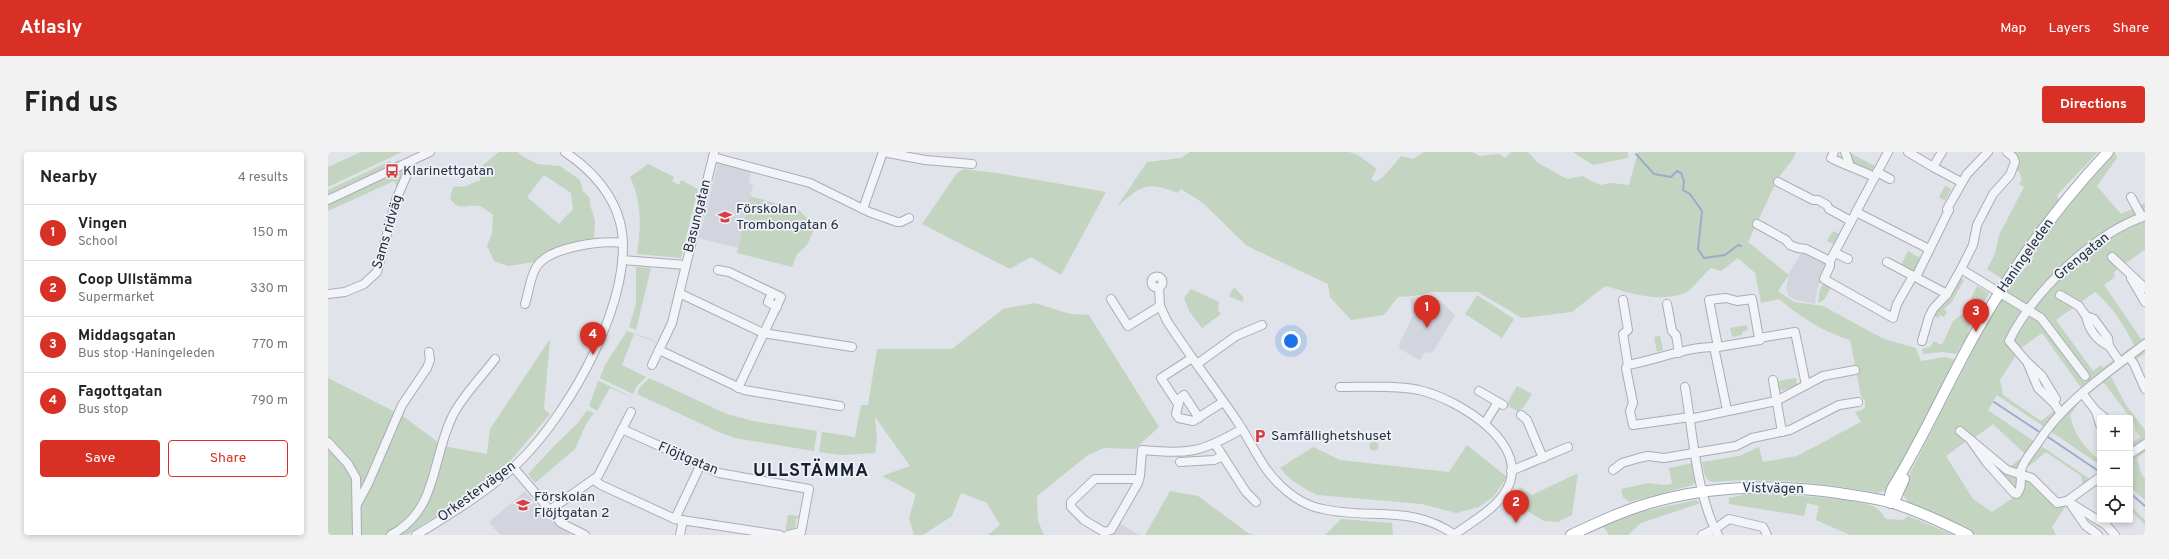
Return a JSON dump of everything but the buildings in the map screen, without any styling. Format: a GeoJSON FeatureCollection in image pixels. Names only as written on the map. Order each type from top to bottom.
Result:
{"type":"FeatureCollection","features":[{"type":"Feature","properties":{"kind":"main road","name":"Haningeleden"},"geometry":{"type":"LineString","coordinates":[[1891,503],[1890,495],[1892,489],[1913,454],[1973,338],[2000,292],[2048,223],[2108,152]]}},
{"type":"Feature","properties":{"kind":"main road","name":"Vistvägen"},"geometry":{"type":"LineString","coordinates":[[1573,534],[1649,503],[1702,491],[1780,487],[1822,491],[1891,503],[1936,520],[1968,535]]}},
{"type":"Feature","properties":{"kind":"street"},"geometry":{"type":"LineString","coordinates":[[328,200],[430,152]]}},
{"type":"Feature","properties":{"kind":"street","name":"Orkestervägen"},"geometry":{"type":"LineString","coordinates":[[416,535],[493,484],[513,467],[550,426],[584,374],[609,316],[622,260],[620,224],[610,197],[590,172],[565,152]]}},
{"type":"Feature","properties":{"kind":"street"},"geometry":{"type":"LineString","coordinates":[[864,210],[883,152],[926,160],[972,164]]}},
{"type":"Feature","properties":{"kind":"street"},"geometry":{"type":"LineString","coordinates":[[1834,152],[1831,158],[1890,179]]}},
{"type":"Feature","properties":{"kind":"street"},"geometry":{"type":"LineString","coordinates":[[1845,152],[1850,166]]}},
{"type":"Feature","properties":{"kind":"street"},"geometry":{"type":"LineString","coordinates":[[1888,152],[1834,253],[1824,279],[1893,318],[1897,304],[1928,255],[1928,249],[1961,182],[1988,152]]}},
{"type":"Feature","properties":{"kind":"street"},"geometry":{"type":"LineString","coordinates":[[1908,152],[1961,182]]}},
{"type":"Feature","properties":{"kind":"street"},"geometry":{"type":"LineString","coordinates":[[1933,167],[1942,152]]}},
{"type":"Feature","properties":{"kind":"street"},"geometry":{"type":"LineString","coordinates":[[1922,341],[1933,309],[1947,294],[1973,245],[1977,225],[1993,194],[2010,175],[2014,168],[2013,157],[2007,152]]}},
{"type":"Feature","properties":{"kind":"street"},"geometry":{"type":"LineString","coordinates":[[713,154],[810,183],[864,210],[897,222],[901,222],[909,218]]}},
{"type":"Feature","properties":{"kind":"street","name":"Basungatan"},"geometry":{"type":"LineString","coordinates":[[622,260],[686,264],[713,154]]}},
{"type":"Feature","properties":{"kind":"street","name":"Sams ridväg"},"geometry":{"type":"LineString","coordinates":[[328,294],[345,292],[364,284],[377,272],[396,200],[408,172],[408,163]]}},
{"type":"Feature","properties":{"kind":"street"},"geometry":{"type":"LineString","coordinates":[[1778,182],[1813,200],[1818,200],[1827,205],[1829,209],[1851,221]]}},
{"type":"Feature","properties":{"kind":"street"},"geometry":{"type":"LineString","coordinates":[[2131,197],[2144,217]]}},
{"type":"Feature","properties":{"kind":"street"},"geometry":{"type":"LineString","coordinates":[[1856,212],[1928,249]]}},
{"type":"Feature","properties":{"kind":"street","name":"Grengatan"},"geometry":{"type":"LineString","coordinates":[[2060,412],[2054,403],[2038,388],[2027,362],[2009,341],[2028,309],[2045,289],[2076,260],[2117,229],[2144,217]]}},
{"type":"Feature","properties":{"kind":"street"},"geometry":{"type":"LineString","coordinates":[[1757,224],[1798,248],[1806,249],[1830,262]]}},
{"type":"Feature","properties":{"kind":"street"},"geometry":{"type":"LineString","coordinates":[[525,304],[534,272],[540,262],[548,256],[564,250],[603,242],[622,243]]}},
{"type":"Feature","properties":{"kind":"street"},"geometry":{"type":"LineString","coordinates":[[1834,253],[1848,259]]}},
{"type":"Feature","properties":{"kind":"street","name":"Grengatan"},"geometry":{"type":"LineString","coordinates":[[2112,257],[2145,288]]}},
{"type":"Feature","properties":{"kind":"street"},"geometry":{"type":"LineString","coordinates":[[1887,262],[1947,294]]}},
{"type":"Feature","properties":{"kind":"street"},"geometry":{"type":"LineString","coordinates":[[652,365],[672,323],[686,264]]}},
{"type":"Feature","properties":{"kind":"street"},"geometry":{"type":"LineString","coordinates":[[1961,269],[2028,309],[2045,323],[2085,376]]}},
{"type":"Feature","properties":{"kind":"street"},"geometry":{"type":"LineString","coordinates":[[718,270],[729,272],[781,297],[738,388]]}},
{"type":"Feature","properties":{"kind":"street","name":"Grengatan"},"geometry":{"type":"LineString","coordinates":[[2128,272],[2145,302]]}},
{"type":"Feature","properties":{"kind":"street"},"geometry":{"type":"LineString","coordinates":[[1158,288],[1160,306],[1167,321],[1194,361],[1278,483],[1302,501],[1322,509],[1338,512],[1413,516],[1434,522],[1454,535],[1500,498],[1508,486],[1511,471],[1510,458],[1503,444],[1485,423],[1455,405],[1423,391],[1404,388],[1340,387]]}},
{"type":"Feature","properties":{"kind":"street"},"geometry":{"type":"LineString","coordinates":[[679,293],[763,333],[852,347]]}},
{"type":"Feature","properties":{"kind":"street","name":"Grengatan"},"geometry":{"type":"LineString","coordinates":[[2060,295],[2079,306],[2086,316],[2088,326],[2099,341],[2108,346],[2120,362]]}},
{"type":"Feature","properties":{"kind":"street"},"geometry":{"type":"LineString","coordinates":[[1111,298],[1128,326],[1160,306]]}},
{"type":"Feature","properties":{"kind":"street"},"geometry":{"type":"LineString","coordinates":[[1726,410],[1709,300],[1726,298],[1737,302],[1752,299],[1760,338]]}},
{"type":"Feature","properties":{"kind":"street"},"geometry":{"type":"LineString","coordinates":[[1623,300],[1628,330],[1623,334],[1628,365],[1626,368],[1633,403],[1630,411],[1633,425],[1727,412],[1726,410],[1776,401],[1823,376],[1855,370]]}},
{"type":"Feature","properties":{"kind":"street"},"geometry":{"type":"LineString","coordinates":[[1667,304],[1672,331],[1676,335],[1679,353]]}},
{"type":"Feature","properties":{"kind":"street"},"geometry":{"type":"LineString","coordinates":[[1178,404],[1161,378],[1194,361],[1236,336],[1262,325]]}},
{"type":"Feature","properties":{"kind":"street"},"geometry":{"type":"LineString","coordinates":[[1628,365],[1679,353],[1760,340],[1760,338],[1795,332],[1806,385]]}},
{"type":"Feature","properties":{"kind":"street"},"geometry":{"type":"LineString","coordinates":[[1972,442],[1987,463],[2015,494],[2020,489],[2021,469],[2043,434],[2060,412],[2082,392],[2145,344]]}},
{"type":"Feature","properties":{"kind":"street"},"geometry":{"type":"LineString","coordinates":[[658,350],[744,390],[840,406]]}},
{"type":"Feature","properties":{"kind":"street"},"geometry":{"type":"LineString","coordinates":[[357,504],[368,484],[402,405],[427,368],[430,360],[429,352]]}},
{"type":"Feature","properties":{"kind":"street"},"geometry":{"type":"LineString","coordinates":[[2129,357],[2134,364],[2145,389]]}},
{"type":"Feature","properties":{"kind":"street"},"geometry":{"type":"LineString","coordinates":[[391,535],[408,525],[423,505],[442,442],[452,418],[463,399],[495,359]]}},
{"type":"Feature","properties":{"kind":"street"},"geometry":{"type":"LineString","coordinates":[[2134,364],[2145,374]]}},
{"type":"Feature","properties":{"kind":"street"},"geometry":{"type":"LineString","coordinates":[[1773,380],[1782,432]]}},
{"type":"Feature","properties":{"kind":"street"},"geometry":{"type":"LineString","coordinates":[[1685,387],[1702,491],[1709,518],[1716,532]]}},
{"type":"Feature","properties":{"kind":"street"},"geometry":{"type":"LineString","coordinates":[[1479,391],[1500,403],[1485,423]]}},
{"type":"Feature","properties":{"kind":"street"},"geometry":{"type":"LineString","coordinates":[[2082,392],[2096,411],[2102,415]]}},
{"type":"Feature","properties":{"kind":"street"},"geometry":{"type":"LineString","coordinates":[[1198,418],[1184,395],[1180,398],[1176,414],[1179,418],[1193,421],[1198,418],[1223,402]]}},
{"type":"Feature","properties":{"kind":"street"},"geometry":{"type":"LineString","coordinates":[[1613,470],[1622,463],[1648,456],[1664,458],[1736,446],[1752,438],[1790,430],[1839,405],[1858,402]]}},
{"type":"Feature","properties":{"kind":"street"},"geometry":{"type":"LineString","coordinates":[[2096,411],[2097,415]]}},
{"type":"Feature","properties":{"kind":"street"},"geometry":{"type":"LineString","coordinates":[[550,510],[594,480],[600,474],[631,412]]}},
{"type":"Feature","properties":{"kind":"street"},"geometry":{"type":"LineString","coordinates":[[1521,415],[1527,420],[1543,458]]}},
{"type":"Feature","properties":{"kind":"street","name":"Flöjtgatan"},"geometry":{"type":"LineString","coordinates":[[622,429],[700,466],[719,473],[809,489],[801,532],[788,535]]}},
{"type":"Feature","properties":{"kind":"street"},"geometry":{"type":"LineString","coordinates":[[1139,479],[1095,479],[1071,502],[1070,508],[1084,520],[1107,533],[1111,530],[1139,479],[1142,450],[1183,452],[1201,449],[1215,444],[1242,429]]}},
{"type":"Feature","properties":{"kind":"street"},"geometry":{"type":"LineString","coordinates":[[1960,431],[2007,470],[2032,478],[2054,502],[2059,504],[2069,503],[2097,479]]}},
{"type":"Feature","properties":{"kind":"street"},"geometry":{"type":"LineString","coordinates":[[328,442],[353,472],[357,486],[357,535]]}},
{"type":"Feature","properties":{"kind":"street"},"geometry":{"type":"LineString","coordinates":[[1215,444],[1246,492],[1256,502]]}},
{"type":"Feature","properties":{"kind":"street"},"geometry":{"type":"LineString","coordinates":[[2133,452],[2145,444]]}},
{"type":"Feature","properties":{"kind":"street"},"geometry":{"type":"LineString","coordinates":[[1511,471],[1568,447]]}},
{"type":"Feature","properties":{"kind":"street"},"geometry":{"type":"LineString","coordinates":[[1180,462],[1214,460],[1223,456]]}},
{"type":"Feature","properties":{"kind":"street"},"geometry":{"type":"LineString","coordinates":[[680,535],[679,519],[700,466]]}},
{"type":"Feature","properties":{"kind":"street"},"geometry":{"type":"LineString","coordinates":[[513,467],[561,523],[586,535]]}},
{"type":"Feature","properties":{"kind":"street"},"geometry":{"type":"LineString","coordinates":[[594,480],[601,485],[679,519],[780,535]]}},
{"type":"Feature","properties":{"kind":"street"},"geometry":{"type":"LineString","coordinates":[[2069,503],[2084,516],[2098,535]]}},
{"type":"Feature","properties":{"kind":"street"},"geometry":{"type":"LineString","coordinates":[[2084,516],[2106,525],[2114,535]]}},
{"type":"Feature","properties":{"kind":"street"},"geometry":{"type":"LineString","coordinates":[[1702,535],[1716,532],[1729,519],[1763,527],[1767,535]]}},
{"type":"Feature","properties":{"kind":"shaded area","name":"Förskolan Trombongatan 6"},"geometry":{"type":"Polygon","coordinates":[[[718,163],[752,170],[749,183],[753,184],[738,248],[699,238],[718,163]]]}},
{"type":"Feature","properties":{"kind":"shaded area"},"geometry":{"type":"Polygon","coordinates":[[[1807,252],[1825,261],[1826,269],[1817,289],[1815,304],[1795,300],[1788,295],[1786,288],[1789,274],[1801,253],[1807,252]]]}},
{"type":"Feature","properties":{"kind":"shaded area"},"geometry":{"type":"Polygon","coordinates":[[[1430,297],[1439,300],[1455,315],[1433,352],[1424,353],[1420,360],[1400,349],[1399,344],[1413,316],[1410,298],[1430,297]]]}},
{"type":"Feature","properties":{"kind":"shaded area","name":"Förskolan Flöjtgatan 2"},"geometry":{"type":"Polygon","coordinates":[[[525,491],[549,519],[571,535],[500,535],[489,522],[525,491]]]}},
{"type":"Feature","properties":{"kind":"shaded area"},"geometry":{"type":"Polygon","coordinates":[[[1119,523],[1139,535],[1111,535],[1119,523]]]}},
{"type":"Feature","properties":{"kind":"green space"},"geometry":{"type":"Polygon","coordinates":[[[361,152],[402,152],[328,187],[328,167],[361,152]]]}},
{"type":"Feature","properties":{"kind":"green space"},"geometry":{"type":"Polygon","coordinates":[[[499,152],[518,152],[537,164],[560,166],[580,180],[583,191],[590,198],[590,205],[595,220],[594,239],[546,252],[535,262],[508,266],[494,261],[487,246],[492,233],[493,215],[479,206],[456,205],[450,198],[453,187],[466,186],[480,180],[483,165],[499,152]],[[544,175],[527,197],[559,224],[573,209],[571,193],[544,175]]]}},
{"type":"Feature","properties":{"kind":"green space"},"geometry":{"type":"Polygon","coordinates":[[[1190,152],[1349,152],[1358,155],[1377,169],[1371,179],[1375,182],[1383,177],[1401,156],[1413,159],[1424,152],[1472,152],[1480,156],[1500,154],[1505,158],[1511,152],[1528,152],[1538,163],[1567,179],[1582,176],[1600,185],[1611,183],[1629,185],[1638,152],[1796,152],[1793,159],[1778,178],[1748,242],[1789,275],[1778,291],[1794,302],[1823,306],[1884,339],[1916,348],[1921,361],[1945,357],[1956,360],[1903,464],[1887,490],[1877,493],[1836,486],[1753,480],[1712,482],[1705,476],[1702,462],[1739,456],[1759,447],[1763,462],[1797,456],[1861,422],[1855,412],[1862,410],[1865,407],[1865,401],[1861,396],[1850,340],[1831,333],[1813,323],[1795,312],[1779,299],[1761,303],[1755,273],[1738,258],[1721,271],[1711,268],[1687,292],[1667,297],[1646,296],[1605,286],[1572,312],[1522,318],[1478,292],[1433,292],[1398,297],[1384,315],[1351,320],[1330,297],[1328,284],[1247,246],[1203,203],[1181,189],[1177,193],[1158,187],[1144,187],[1131,195],[1116,208],[1147,162],[1181,158],[1190,152]]]}},
{"type":"Feature","properties":{"kind":"green space"},"geometry":{"type":"Polygon","coordinates":[[[1573,152],[1628,152],[1628,158],[1593,165],[1573,152]]]}},
{"type":"Feature","properties":{"kind":"green space"},"geometry":{"type":"Polygon","coordinates":[[[1848,152],[1877,167],[1871,173],[1850,162],[1848,152]]]}},
{"type":"Feature","properties":{"kind":"green space"},"geometry":{"type":"Polygon","coordinates":[[[2011,152],[2098,152],[2057,195],[2059,201],[2002,279],[1987,269],[1995,254],[1999,235],[2024,187],[2019,184],[2022,179],[2019,172],[2013,165],[2011,152]]]}},
{"type":"Feature","properties":{"kind":"green space"},"geometry":{"type":"Polygon","coordinates":[[[2115,152],[2117,158],[2097,186],[2121,214],[2145,203],[2145,251],[2144,250],[2114,272],[2115,277],[2104,285],[2141,339],[2145,337],[2145,353],[2130,364],[2126,363],[2110,375],[2126,405],[2145,430],[2145,452],[2137,458],[2141,473],[2145,479],[2145,500],[2133,490],[2133,442],[2140,437],[2135,430],[2133,415],[2128,415],[2105,384],[2100,382],[2086,392],[2070,415],[2080,440],[2097,458],[2097,463],[1997,395],[1988,410],[2097,484],[2097,486],[2093,484],[2067,504],[2052,527],[2056,535],[1977,535],[1941,516],[1908,502],[1902,493],[1905,483],[1987,323],[2011,284],[2034,258],[2031,256],[2048,229],[2081,189],[2115,152]],[[2095,292],[2056,320],[2093,371],[2101,365],[2103,368],[2134,345],[2117,316],[2095,292]],[[2042,333],[2020,349],[2000,380],[2003,395],[2041,421],[2082,389],[2042,333]],[[1993,424],[1973,439],[2008,468],[2026,455],[1993,424]],[[1968,440],[1946,456],[1973,499],[1992,512],[2014,497],[1968,440]],[[2046,452],[2024,470],[2060,502],[2083,485],[2081,476],[2046,452]]]}},
{"type":"Feature","properties":{"kind":"green space"},"geometry":{"type":"Polygon","coordinates":[[[397,158],[399,162],[328,196],[328,190],[390,161],[391,164],[397,161],[397,158]]]}},
{"type":"Feature","properties":{"kind":"green space"},"geometry":{"type":"Polygon","coordinates":[[[648,164],[674,177],[672,181],[679,185],[681,180],[698,189],[681,258],[637,254],[640,215],[637,196],[630,177],[648,164]]]}},
{"type":"Feature","properties":{"kind":"green space"},"geometry":{"type":"Polygon","coordinates":[[[403,169],[398,189],[394,181],[328,211],[328,203],[396,174],[403,169]]]}},
{"type":"Feature","properties":{"kind":"green space"},"geometry":{"type":"Polygon","coordinates":[[[963,169],[997,173],[1106,192],[1061,275],[1031,257],[1010,269],[922,224],[957,173],[963,169]]]}},
{"type":"Feature","properties":{"kind":"green space"},"geometry":{"type":"Polygon","coordinates":[[[1945,186],[1951,189],[1945,201],[1939,197],[1945,186]]]}},
{"type":"Feature","properties":{"kind":"green space"},"geometry":{"type":"Polygon","coordinates":[[[750,196],[799,210],[815,227],[807,245],[797,254],[792,267],[737,253],[750,196]]]}},
{"type":"Feature","properties":{"kind":"green space"},"geometry":{"type":"Polygon","coordinates":[[[1833,231],[1841,235],[1836,245],[1827,241],[1833,231]]]}},
{"type":"Feature","properties":{"kind":"green space"},"geometry":{"type":"Polygon","coordinates":[[[1908,251],[1924,260],[1919,270],[1913,272],[1901,265],[1908,251]]]}},
{"type":"Feature","properties":{"kind":"green space"},"geometry":{"type":"Polygon","coordinates":[[[636,267],[651,268],[636,330],[629,327],[636,304],[636,267]]]}},
{"type":"Feature","properties":{"kind":"green space"},"geometry":{"type":"Polygon","coordinates":[[[1960,278],[1964,280],[1952,302],[1944,309],[1947,312],[1944,317],[1940,315],[1938,318],[1934,316],[1940,307],[1949,300],[1960,278]]]}},
{"type":"Feature","properties":{"kind":"green space"},"geometry":{"type":"Polygon","coordinates":[[[1824,282],[1832,286],[1824,300],[1818,303],[1820,290],[1824,282]]]}},
{"type":"Feature","properties":{"kind":"green space"},"geometry":{"type":"Polygon","coordinates":[[[1977,286],[1989,293],[1969,328],[1968,336],[1957,354],[1942,352],[1923,354],[1922,349],[1930,347],[1934,341],[1942,345],[1953,321],[1964,313],[1977,286]]]}},
{"type":"Feature","properties":{"kind":"green space"},"geometry":{"type":"Polygon","coordinates":[[[1234,287],[1244,298],[1242,302],[1229,296],[1234,287]]]}},
{"type":"Feature","properties":{"kind":"green space"},"geometry":{"type":"Polygon","coordinates":[[[1191,289],[1219,302],[1218,310],[1221,314],[1202,328],[1189,311],[1184,298],[1191,289]]]}},
{"type":"Feature","properties":{"kind":"green space"},"geometry":{"type":"Polygon","coordinates":[[[1477,295],[1514,319],[1502,338],[1465,314],[1477,295]]]}},
{"type":"Feature","properties":{"kind":"green space"},"geometry":{"type":"Polygon","coordinates":[[[1035,303],[1070,314],[1089,315],[1159,427],[1135,449],[1104,448],[1088,455],[1037,496],[1038,521],[1044,535],[988,535],[1000,525],[987,503],[961,493],[952,516],[923,535],[914,535],[909,518],[916,494],[882,476],[910,466],[875,417],[877,440],[875,453],[841,455],[819,452],[822,432],[855,437],[861,405],[868,405],[877,349],[952,349],[1003,309],[1035,303]]]}},
{"type":"Feature","properties":{"kind":"green space"},"geometry":{"type":"Polygon","coordinates":[[[1747,325],[1748,330],[1742,332],[1742,335],[1732,337],[1730,328],[1747,325]]]}},
{"type":"Feature","properties":{"kind":"green space"},"geometry":{"type":"Polygon","coordinates":[[[627,331],[653,340],[655,342],[655,344],[653,341],[634,334],[622,365],[646,377],[636,387],[633,394],[600,378],[605,365],[627,331]]]}},
{"type":"Feature","properties":{"kind":"green space"},"geometry":{"type":"Polygon","coordinates":[[[1660,336],[1663,350],[1657,352],[1654,337],[1660,336]]]}},
{"type":"Feature","properties":{"kind":"green space"},"geometry":{"type":"Polygon","coordinates":[[[550,339],[544,409],[550,414],[511,460],[473,491],[407,535],[396,535],[395,530],[386,535],[328,535],[328,378],[403,416],[443,446],[487,454],[490,429],[550,339]]]}},
{"type":"Feature","properties":{"kind":"green space"},"geometry":{"type":"Polygon","coordinates":[[[649,378],[727,414],[753,421],[817,431],[814,451],[735,438],[721,433],[637,394],[640,387],[649,378]]]}},
{"type":"Feature","properties":{"kind":"green space"},"geometry":{"type":"Polygon","coordinates":[[[1796,378],[1797,386],[1780,391],[1778,381],[1796,378]]]}},
{"type":"Feature","properties":{"kind":"green space"},"geometry":{"type":"Polygon","coordinates":[[[598,381],[634,398],[610,388],[597,411],[589,406],[598,381]]]}},
{"type":"Feature","properties":{"kind":"green space"},"geometry":{"type":"Polygon","coordinates":[[[1517,386],[1532,394],[1523,408],[1517,411],[1506,405],[1517,386]]]}},
{"type":"Feature","properties":{"kind":"green space"},"geometry":{"type":"Polygon","coordinates":[[[587,410],[594,413],[586,424],[575,449],[535,483],[528,474],[578,423],[587,410]]]}},
{"type":"Feature","properties":{"kind":"green space"},"geometry":{"type":"Polygon","coordinates":[[[1372,442],[1376,442],[1378,446],[1376,450],[1372,450],[1370,448],[1370,444],[1372,442]]]}},
{"type":"Feature","properties":{"kind":"green space"},"geometry":{"type":"Polygon","coordinates":[[[1467,445],[1507,477],[1494,496],[1479,507],[1456,513],[1422,504],[1317,495],[1292,480],[1280,468],[1313,447],[1340,460],[1449,472],[1467,445]]]}},
{"type":"Feature","properties":{"kind":"green space"},"geometry":{"type":"Polygon","coordinates":[[[1693,463],[1695,482],[1693,485],[1629,502],[1623,497],[1621,489],[1648,483],[1665,485],[1672,484],[1669,468],[1693,463]]]}},
{"type":"Feature","properties":{"kind":"green space"},"geometry":{"type":"Polygon","coordinates":[[[1578,473],[1572,515],[1558,522],[1544,521],[1513,502],[1520,487],[1532,495],[1578,473]]]}},
{"type":"Feature","properties":{"kind":"green space"},"geometry":{"type":"Polygon","coordinates":[[[1170,491],[1198,496],[1248,533],[1254,535],[1145,535],[1170,491]]]}},
{"type":"Feature","properties":{"kind":"green space"},"geometry":{"type":"Polygon","coordinates":[[[1747,494],[1814,497],[1852,501],[1867,504],[1876,508],[1886,519],[1903,520],[1908,516],[1954,535],[1850,535],[1816,520],[1819,506],[1807,503],[1804,516],[1729,504],[1729,498],[1747,494]]]}},
{"type":"Feature","properties":{"kind":"green space"},"geometry":{"type":"Polygon","coordinates":[[[1696,500],[1701,503],[1641,523],[1628,535],[1609,535],[1603,526],[1640,512],[1696,500]]]}},
{"type":"Feature","properties":{"kind":"green space"},"geometry":{"type":"Polygon","coordinates":[[[2133,509],[2145,520],[2145,525],[2133,512],[2133,509]]]}},
{"type":"Feature","properties":{"kind":"green space"},"geometry":{"type":"Polygon","coordinates":[[[788,515],[801,516],[796,519],[795,528],[800,527],[785,533],[788,515]]]}},
{"type":"Feature","properties":{"kind":"green space"},"geometry":{"type":"Polygon","coordinates":[[[1341,519],[1392,523],[1393,535],[1325,535],[1341,519]]]}},
{"type":"Feature","properties":{"kind":"waterway"},"geometry":{"type":"LineString","coordinates":[[1636,154],[1654,174],[1671,177],[1677,171],[1681,173],[1684,181],[1683,190],[1690,194],[1702,211],[1698,249],[1704,258],[1725,255],[1738,245],[1741,246]]}},
{"type":"Feature","properties":{"kind":"waterway"},"geometry":{"type":"LineString","coordinates":[[1994,402],[2041,433]]}},
{"type":"Feature","properties":{"kind":"waterway"},"geometry":{"type":"LineString","coordinates":[[2045,435],[2097,470]]}},
{"type":"Feature","properties":{"kind":"waterway"},"geometry":{"type":"LineString","coordinates":[[2133,496],[2145,506]]}},
{"type":"Feature","properties":{"kind":"place","name":"Klarinettgatan"},"geometry":{"type":"Point","coordinates":[392,171]}},
{"type":"Feature","properties":{"kind":"place","name":"Förskolan Trombongatan 6"},"geometry":{"type":"Point","coordinates":[725,217]}},
{"type":"Feature","properties":{"kind":"place","name":"Vingen"},"geometry":{"type":"Point","coordinates":[1427,328]}},
{"type":"Feature","properties":{"kind":"place","name":"Middagsgatan"},"geometry":{"type":"Point","coordinates":[1976,332]}},
{"type":"Feature","properties":{"kind":"place","name":"Fagottgatan"},"geometry":{"type":"Point","coordinates":[593,355]}},
{"type":"Feature","properties":{"kind":"place","name":"Samfällighetshuset"},"geometry":{"type":"Point","coordinates":[1260,436]}},
{"type":"Feature","properties":{"kind":"place","name":"Förskolan Flöjtgatan 2"},"geometry":{"type":"Point","coordinates":[523,505]}},
{"type":"Feature","properties":{"kind":"place","name":"Coop Ullstämma"},"geometry":{"type":"Point","coordinates":[1516,523]}},
{"type":"Feature","properties":{"kind":"district","name":"ULLSTÄMMA"},"geometry":{"type":"Point","coordinates":[811,471]}}]}
